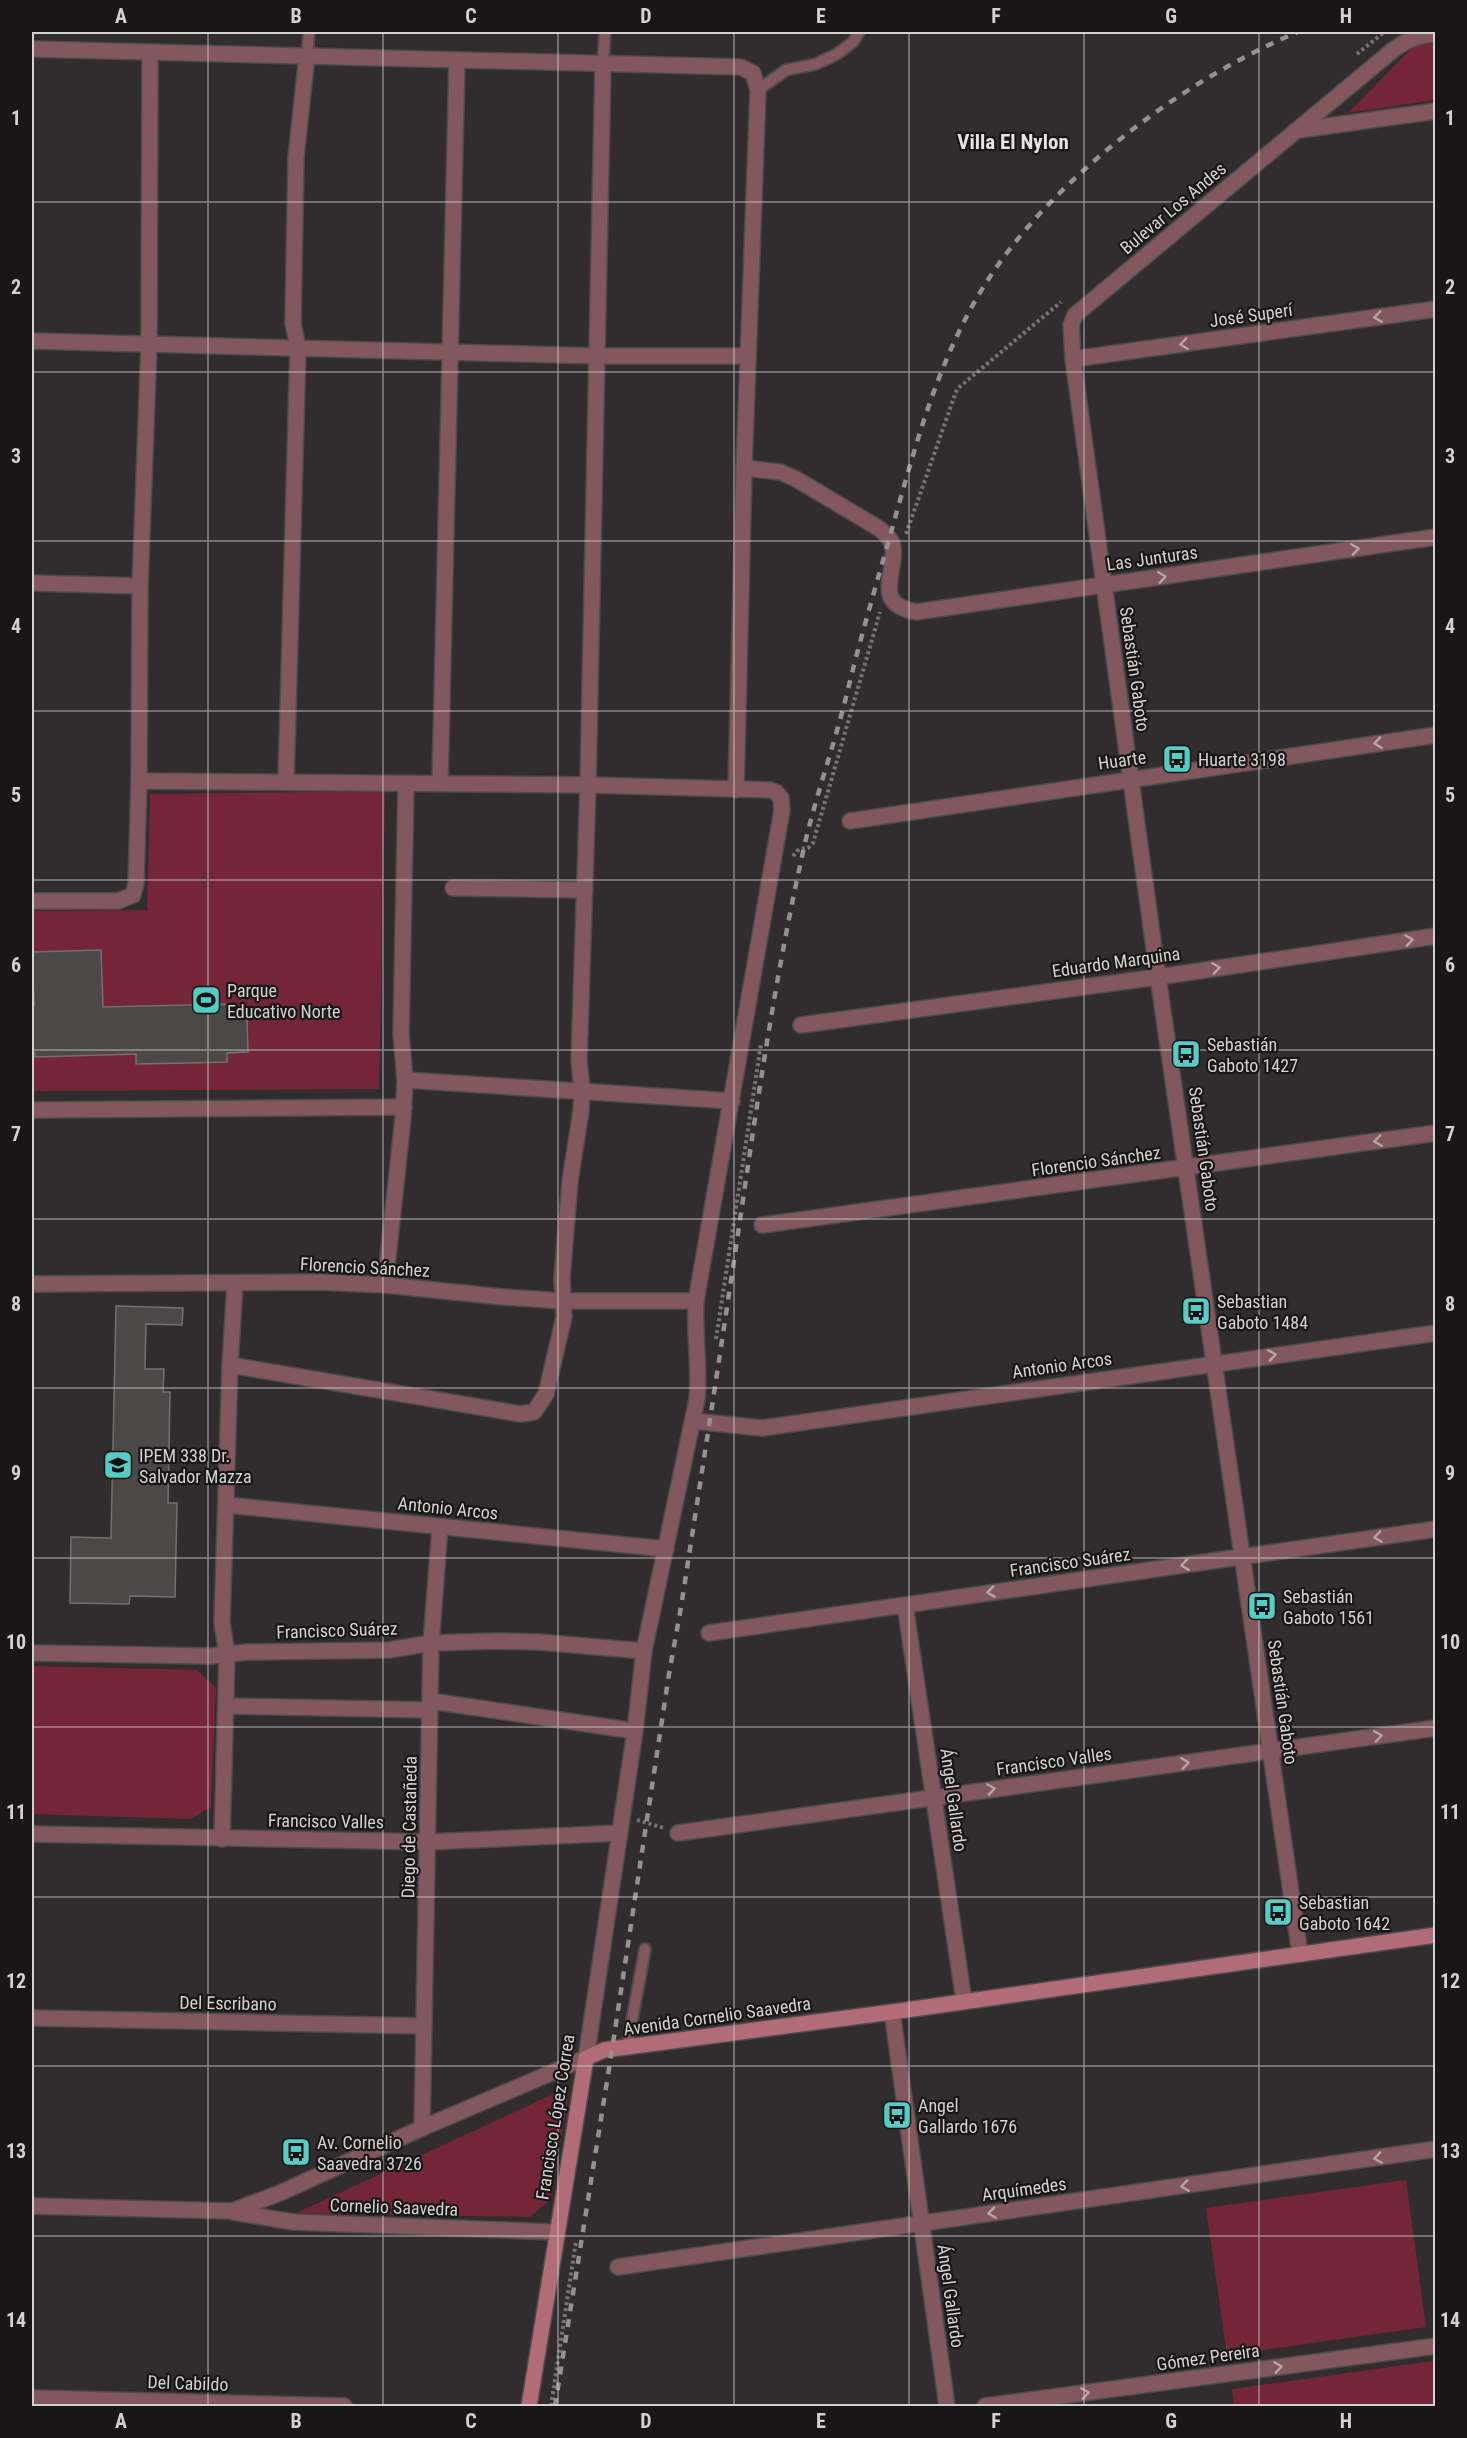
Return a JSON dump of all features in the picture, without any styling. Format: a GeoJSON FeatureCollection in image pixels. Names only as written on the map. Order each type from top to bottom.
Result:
{"type":"FeatureCollection","features":[{"type":"Feature","properties":{"kind":"main road","name":"Avenida Cornelio Saavedra"},"geometry":{"type":"LineString","coordinates":[[586,2058],[604,2050],[1436,1935]]}},
{"type":"Feature","properties":{"kind":"main road","name":"Francisco López Correa"},"geometry":{"type":"LineString","coordinates":[[530,2406],[556,2232],[586,2058]]}},
{"type":"Feature","properties":{"kind":"street","name":"Bulevar Los Andes"},"geometry":{"type":"LineString","coordinates":[[1075,315],[1399,45],[1419,35],[1436,34]]}},
{"type":"Feature","properties":{"kind":"street"},"geometry":{"type":"LineString","coordinates":[[32,49],[741,67],[753,73],[758,90],[744,468],[736,790],[588,784],[139,781]]}},
{"type":"Feature","properties":{"kind":"street"},"geometry":{"type":"LineString","coordinates":[[32,901],[118,901],[133,895],[136,883],[140,586],[148,344],[150,52]]}},
{"type":"Feature","properties":{"kind":"street"},"geometry":{"type":"LineString","coordinates":[[286,782],[298,347],[293,323],[296,157],[307,55]]}},
{"type":"Feature","properties":{"kind":"street"},"geometry":{"type":"LineString","coordinates":[[440,783],[457,60]]}},
{"type":"Feature","properties":{"kind":"street"},"geometry":{"type":"LineString","coordinates":[[230,1365],[527,1415],[534,1412],[546,1394],[564,1317],[562,1278],[570,1181],[582,1090],[579,1060],[588,784],[603,64]]}},
{"type":"Feature","properties":{"kind":"street"},"geometry":{"type":"LineString","coordinates":[[1297,131],[1436,111]]}},
{"type":"Feature","properties":{"kind":"street","name":"José Superí"},"geometry":{"type":"LineString","coordinates":[[1073,359],[1436,309]]}},
{"type":"Feature","properties":{"kind":"street","name":"Sebastián Gaboto"},"geometry":{"type":"LineString","coordinates":[[1075,315],[1071,325],[1073,359],[1104,585],[1158,977],[1300,1954]]}},
{"type":"Feature","properties":{"kind":"street"},"geometry":{"type":"LineString","coordinates":[[32,341],[597,356],[748,356]]}},
{"type":"Feature","properties":{"kind":"street","name":"Las Junturas"},"geometry":{"type":"LineString","coordinates":[[744,468],[780,472],[796,479],[880,528],[893,547],[888,585],[891,599],[901,609],[916,612],[1436,537]]}},
{"type":"Feature","properties":{"kind":"street"},"geometry":{"type":"LineString","coordinates":[[32,584],[140,586]]}},
{"type":"Feature","properties":{"kind":"street","name":"Huarte"},"geometry":{"type":"LineString","coordinates":[[850,821],[1436,735]]}},
{"type":"Feature","properties":{"kind":"street"},"geometry":{"type":"LineString","coordinates":[[385,1285],[404,1107],[405,1080],[401,1034],[406,783]]}},
{"type":"Feature","properties":{"kind":"street","name":"Francisco López Correa"},"geometry":{"type":"LineString","coordinates":[[586,2058],[644,1651],[693,1421],[699,1381],[695,1334],[696,1301],[782,810],[781,798],[776,792],[736,790]]}},
{"type":"Feature","properties":{"kind":"street"},"geometry":{"type":"LineString","coordinates":[[453,888],[585,890]]}},
{"type":"Feature","properties":{"kind":"street","name":"Eduardo Marquina"},"geometry":{"type":"LineString","coordinates":[[801,1024],[1158,977],[1436,936]]}},
{"type":"Feature","properties":{"kind":"street"},"geometry":{"type":"LineString","coordinates":[[405,1080],[732,1101]]}},
{"type":"Feature","properties":{"kind":"street"},"geometry":{"type":"LineString","coordinates":[[32,1110],[404,1107]]}},
{"type":"Feature","properties":{"kind":"street","name":"Florencio Sánchez"},"geometry":{"type":"LineString","coordinates":[[762,1225],[1436,1133]]}},
{"type":"Feature","properties":{"kind":"street","name":"Florencio Sánchez"},"geometry":{"type":"LineString","coordinates":[[32,1284],[319,1282],[385,1285],[563,1301],[696,1301]]}},
{"type":"Feature","properties":{"kind":"street"},"geometry":{"type":"LineString","coordinates":[[222,1839],[227,1654],[222,1623],[230,1365],[236,1283]]}},
{"type":"Feature","properties":{"kind":"street","name":"Antonio Arcos"},"geometry":{"type":"LineString","coordinates":[[693,1421],[762,1428],[1436,1333]]}},
{"type":"Feature","properties":{"kind":"street","name":"Antonio Arcos"},"geometry":{"type":"LineString","coordinates":[[226,1505],[666,1549]]}},
{"type":"Feature","properties":{"kind":"street","name":"Diego de Castañeda"},"geometry":{"type":"LineString","coordinates":[[422,2128],[431,1643],[440,1527]]}},
{"type":"Feature","properties":{"kind":"street","name":"Francisco Suárez"},"geometry":{"type":"LineString","coordinates":[[709,1633],[1436,1529]]}},
{"type":"Feature","properties":{"kind":"street","name":"Ángel Gallardo"},"geometry":{"type":"LineString","coordinates":[[905,1605],[964,2001]]}},
{"type":"Feature","properties":{"kind":"street","name":"Francisco Suárez"},"geometry":{"type":"LineString","coordinates":[[32,1653],[211,1656],[389,1650],[431,1643],[538,1642],[644,1651]]}},
{"type":"Feature","properties":{"kind":"street"},"geometry":{"type":"LineString","coordinates":[[226,1706],[431,1706],[634,1731]]}},
{"type":"Feature","properties":{"kind":"street","name":"Francisco Valles"},"geometry":{"type":"LineString","coordinates":[[678,1833],[1436,1728]]}},
{"type":"Feature","properties":{"kind":"street","name":"Francisco Valles"},"geometry":{"type":"LineString","coordinates":[[32,1834],[428,1842],[619,1833]]}},
{"type":"Feature","properties":{"kind":"street","name":"Ángel Gallardo"},"geometry":{"type":"LineString","coordinates":[[892,2012],[947,2406]]}},
{"type":"Feature","properties":{"kind":"street","name":"Del Escribano"},"geometry":{"type":"LineString","coordinates":[[32,2018],[423,2026]]}},
{"type":"Feature","properties":{"kind":"street","name":"Avenida Cornelio Saavedra"},"geometry":{"type":"LineString","coordinates":[[32,2206],[232,2211],[280,2193],[422,2128],[586,2058]]}},
{"type":"Feature","properties":{"kind":"street","name":"Arquímedes"},"geometry":{"type":"LineString","coordinates":[[618,2267],[1436,2149]]}},
{"type":"Feature","properties":{"kind":"street","name":"Cornelio Saavedra"},"geometry":{"type":"LineString","coordinates":[[232,2211],[293,2222],[556,2232]]}},
{"type":"Feature","properties":{"kind":"street","name":"Gómez Pereira"},"geometry":{"type":"LineString","coordinates":[[985,2406],[1436,2346]]}},
{"type":"Feature","properties":{"kind":"street","name":"Del Cabildo"},"geometry":{"type":"LineString","coordinates":[[32,2398],[344,2406]]}},
{"type":"Feature","properties":{"kind":"lane"},"geometry":{"type":"LineString","coordinates":[[307,55],[309,32]]}},
{"type":"Feature","properties":{"kind":"lane"},"geometry":{"type":"LineString","coordinates":[[603,64],[605,32]]}},
{"type":"Feature","properties":{"kind":"lane"},"geometry":{"type":"LineString","coordinates":[[758,90],[786,70],[816,64],[837,54],[853,42],[859,32]]}},
{"type":"Feature","properties":{"kind":"lane"},"geometry":{"type":"LineString","coordinates":[[627,2048],[645,1949]]}},
{"type":"Feature","properties":{"kind":"path"},"geometry":{"type":"LineString","coordinates":[[622,1816],[678,1833]]}},
{"type":"Feature","properties":{"kind":"shaded area"},"geometry":{"type":"Polygon","coordinates":[[[1421,39],[1435,39],[1435,100],[1348,113],[1421,39]]]}},
{"type":"Feature","properties":{"kind":"shaded area","name":"Parque Educativo Norte"},"geometry":{"type":"Polygon","coordinates":[[[385,791],[379,1089],[32,1091],[32,911],[147,910],[150,794],[385,791]]]}},
{"type":"Feature","properties":{"kind":"shaded area"},"geometry":{"type":"Polygon","coordinates":[[[32,1666],[197,1670],[216,1688],[211,1807],[190,1819],[32,1814],[32,1666]]]}},
{"type":"Feature","properties":{"kind":"shaded area"},"geometry":{"type":"Polygon","coordinates":[[[558,2092],[568,2098],[550,2200],[530,2217],[296,2213],[558,2092]]]}},
{"type":"Feature","properties":{"kind":"shaded area"},"geometry":{"type":"Polygon","coordinates":[[[1406,2180],[1426,2327],[1227,2355],[1206,2208],[1406,2180]]]}},
{"type":"Feature","properties":{"kind":"shaded area"},"geometry":{"type":"Polygon","coordinates":[[[1433,2361],[1435,2406],[1234,2406],[1232,2389],[1433,2361]]]}},
{"type":"Feature","properties":{"kind":"building"},"geometry":{"type":"Polygon","coordinates":[[[101,950],[103,1007],[227,1004],[228,1019],[247,1019],[248,1052],[227,1053],[227,1062],[190,1063],[136,1064],[136,1054],[35,1057],[35,1053],[32,1053],[32,1005],[34,1005],[32,952],[101,950]]]}},
{"type":"Feature","properties":{"kind":"building"},"geometry":{"type":"Polygon","coordinates":[[[116,1306],[183,1308],[182,1325],[146,1324],[145,1369],[164,1369],[163,1392],[170,1392],[168,1503],[177,1503],[175,1597],[130,1596],[129,1604],[70,1603],[71,1537],[111,1538],[116,1306]]]}},
{"type":"Feature","properties":{"kind":"railway"},"geometry":{"type":"LineString","coordinates":[[555,2406],[784,943],[808,831],[916,444],[939,379],[967,316],[984,286],[1012,247],[1045,208],[1082,171],[1166,105],[1254,52],[1298,32]]}},
{"type":"Feature","properties":{"kind":"place","name":"Huarte 3198"},"geometry":{"type":"Point","coordinates":[1177,759]}},
{"type":"Feature","properties":{"kind":"place","name":"Parque Educativo Norte"},"geometry":{"type":"Point","coordinates":[206,1000]}},
{"type":"Feature","properties":{"kind":"place","name":"Sebastián Gaboto 1427"},"geometry":{"type":"Point","coordinates":[1186,1054]}},
{"type":"Feature","properties":{"kind":"place","name":"Sebastian Gaboto 1484"},"geometry":{"type":"Point","coordinates":[1196,1311]}},
{"type":"Feature","properties":{"kind":"place","name":"IPEM 338 Dr. Salvador Mazza"},"geometry":{"type":"Point","coordinates":[118,1465]}},
{"type":"Feature","properties":{"kind":"place","name":"Sebastián Gaboto 1561"},"geometry":{"type":"Point","coordinates":[1262,1606]}},
{"type":"Feature","properties":{"kind":"place","name":"Sebastian Gaboto 1642"},"geometry":{"type":"Point","coordinates":[1278,1912]}},
{"type":"Feature","properties":{"kind":"place","name":"Angel Gallardo 1676"},"geometry":{"type":"Point","coordinates":[897,2115]}},
{"type":"Feature","properties":{"kind":"place","name":"Av. Cornelio Saavedra 3726"},"geometry":{"type":"Point","coordinates":[296,2152]}},
{"type":"Feature","properties":{"kind":"district","name":"Villa El Nylon"},"geometry":{"type":"Point","coordinates":[1013,142]}}]}
